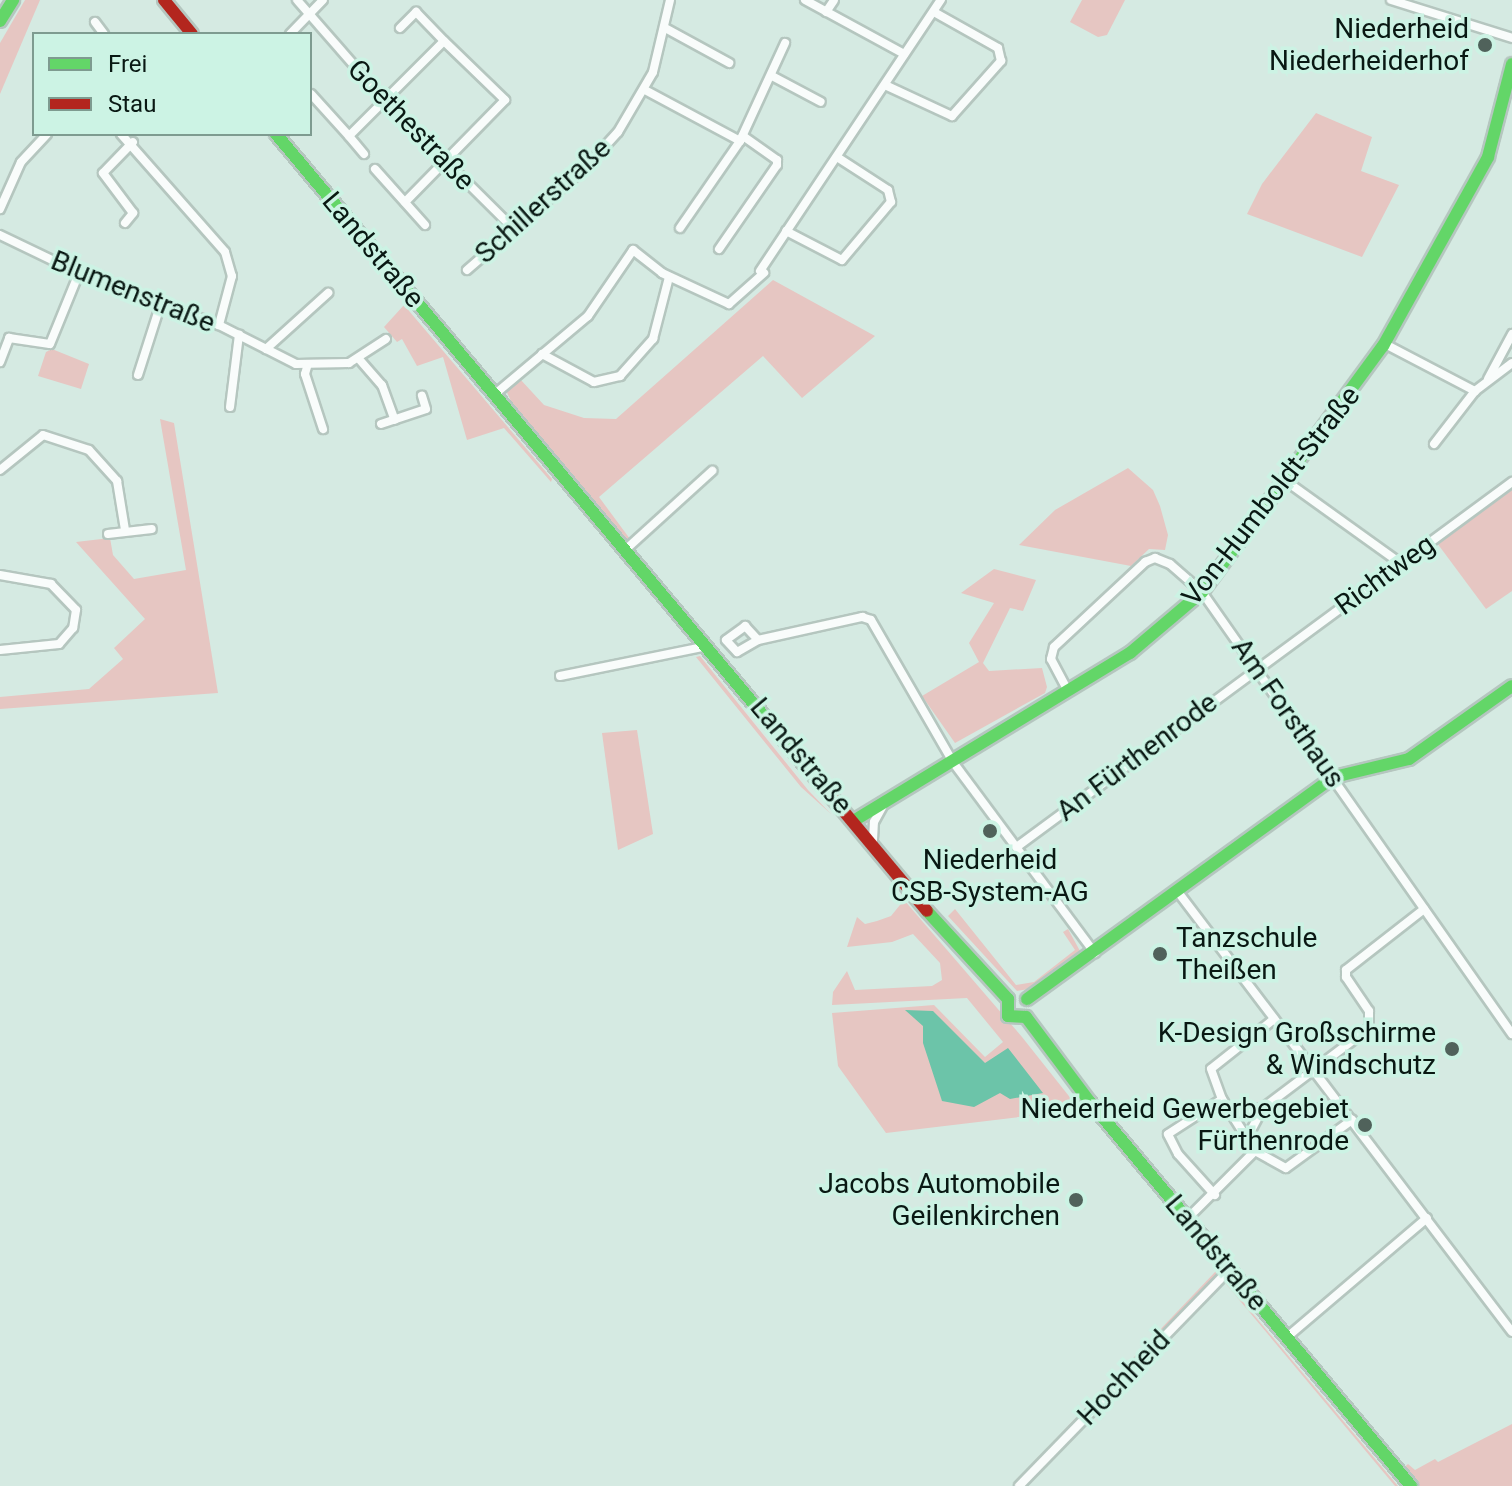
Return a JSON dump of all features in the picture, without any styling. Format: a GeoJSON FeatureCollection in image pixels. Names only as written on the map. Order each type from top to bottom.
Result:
{"type":"FeatureCollection","features":[{"type":"Feature","properties":{"kind":"street"},"geometry":{"type":"LineString","coordinates":[[0,21],[13,0]]}},
{"type":"Feature","properties":{"kind":"street"},"geometry":{"type":"LineString","coordinates":[[164,0],[190,32]]}},
{"type":"Feature","properties":{"kind":"street","name":"Goethestraße"},"geometry":{"type":"LineString","coordinates":[[297,0],[385,101],[514,229]]}},
{"type":"Feature","properties":{"kind":"street"},"geometry":{"type":"LineString","coordinates":[[292,32],[310,18],[323,0]]}},
{"type":"Feature","properties":{"kind":"street","name":"Schillerstraße"},"geometry":{"type":"LineString","coordinates":[[467,270],[602,152],[645,90],[667,29],[670,0]]}},
{"type":"Feature","properties":{"kind":"street"},"geometry":{"type":"LineString","coordinates":[[805,0],[904,54]]}},
{"type":"Feature","properties":{"kind":"street"},"geometry":{"type":"LineString","coordinates":[[826,12],[834,0]]}},
{"type":"Feature","properties":{"kind":"street"},"geometry":{"type":"LineString","coordinates":[[495,394],[588,316],[633,250],[669,277],[729,304],[762,272],[786,231],[941,0]]}},
{"type":"Feature","properties":{"kind":"street"},"geometry":{"type":"LineString","coordinates":[[1391,0],[1512,38]]}},
{"type":"Feature","properties":{"kind":"street"},"geometry":{"type":"LineString","coordinates":[[400,28],[416,12],[505,100],[405,202]]}},
{"type":"Feature","properties":{"kind":"street"},"geometry":{"type":"LineString","coordinates":[[885,85],[952,116],[1001,61],[998,48],[934,12]]}},
{"type":"Feature","properties":{"kind":"street"},"geometry":{"type":"LineString","coordinates":[[95,22],[102,32]]}},
{"type":"Feature","properties":{"kind":"street"},"geometry":{"type":"LineString","coordinates":[[667,29],[729,63]]}},
{"type":"Feature","properties":{"kind":"street"},"geometry":{"type":"LineString","coordinates":[[349,136],[444,41]]}},
{"type":"Feature","properties":{"kind":"street"},"geometry":{"type":"LineString","coordinates":[[680,228],[741,139],[785,43]]}},
{"type":"Feature","properties":{"kind":"street","name":"Von-Humboldt-Straße"},"geometry":{"type":"LineString","coordinates":[[855,820],[1130,653],[1202,592],[1385,344],[1488,157],[1512,64]]}},
{"type":"Feature","properties":{"kind":"street"},"geometry":{"type":"LineString","coordinates":[[772,76],[821,102]]}},
{"type":"Feature","properties":{"kind":"street"},"geometry":{"type":"LineString","coordinates":[[645,90],[777,160],[777,165],[719,249]]}},
{"type":"Feature","properties":{"kind":"street"},"geometry":{"type":"LineString","coordinates":[[312,95],[364,154]]}},
{"type":"Feature","properties":{"kind":"street"},"geometry":{"type":"LineString","coordinates":[[0,209],[21,162],[45,136]]}},
{"type":"Feature","properties":{"kind":"street"},"geometry":{"type":"LineString","coordinates":[[124,136],[133,142],[225,252],[232,282],[219,325]]}},
{"type":"Feature","properties":{"kind":"street","name":"Landstraße"},"geometry":{"type":"LineString","coordinates":[[278,136],[873,840],[974,967],[1008,999],[1008,1016],[1026,1017],[1187,1219],[1411,1486]]}},
{"type":"Feature","properties":{"kind":"street"},"geometry":{"type":"LineString","coordinates":[[125,223],[133,213],[103,173],[133,142]]}},
{"type":"Feature","properties":{"kind":"street"},"geometry":{"type":"LineString","coordinates":[[786,231],[842,260],[891,202],[888,190],[837,157]]}},
{"type":"Feature","properties":{"kind":"street"},"geometry":{"type":"LineString","coordinates":[[375,169],[425,225]]}},
{"type":"Feature","properties":{"kind":"street","name":"Blumenstraße"},"geometry":{"type":"LineString","coordinates":[[0,235],[79,273],[219,325],[307,367]]}},
{"type":"Feature","properties":{"kind":"street"},"geometry":{"type":"LineString","coordinates":[[0,362],[9,338],[50,344],[79,273]]}},
{"type":"Feature","properties":{"kind":"street"},"geometry":{"type":"LineString","coordinates":[[542,354],[594,382],[620,376],[653,339],[669,277]]}},
{"type":"Feature","properties":{"kind":"street"},"geometry":{"type":"LineString","coordinates":[[266,349],[328,293]]}},
{"type":"Feature","properties":{"kind":"street"},"geometry":{"type":"LineString","coordinates":[[138,375],[161,303]]}},
{"type":"Feature","properties":{"kind":"street"},"geometry":{"type":"LineString","coordinates":[[1488,379],[1512,334]]}},
{"type":"Feature","properties":{"kind":"street"},"geometry":{"type":"LineString","coordinates":[[230,407],[239,335]]}},
{"type":"Feature","properties":{"kind":"street"},"geometry":{"type":"LineString","coordinates":[[323,429],[305,374],[307,367],[359,359],[386,339]]}},
{"type":"Feature","properties":{"kind":"street"},"geometry":{"type":"LineString","coordinates":[[1385,344],[1475,391]]}},
{"type":"Feature","properties":{"kind":"street"},"geometry":{"type":"LineString","coordinates":[[359,359],[382,385],[395,420]]}},
{"type":"Feature","properties":{"kind":"street"},"geometry":{"type":"LineString","coordinates":[[1434,444],[1475,391],[1512,363]]}},
{"type":"Feature","properties":{"kind":"street"},"geometry":{"type":"LineString","coordinates":[[381,424],[426,409],[422,396]]}},
{"type":"Feature","properties":{"kind":"street"},"geometry":{"type":"LineString","coordinates":[[0,470],[43,435],[89,450],[117,481],[125,530]]}},
{"type":"Feature","properties":{"kind":"street"},"geometry":{"type":"LineString","coordinates":[[625,550],[712,471]]}},
{"type":"Feature","properties":{"kind":"street"},"geometry":{"type":"LineString","coordinates":[[1286,481],[1400,563]]}},
{"type":"Feature","properties":{"kind":"street","name":"Richtweg"},"geometry":{"type":"LineString","coordinates":[[1257,668],[1512,482]]}},
{"type":"Feature","properties":{"kind":"street"},"geometry":{"type":"LineString","coordinates":[[108,534],[152,529]]}},
{"type":"Feature","properties":{"kind":"street","name":"Am Forsthaus"},"geometry":{"type":"LineString","coordinates":[[1068,691],[1051,651],[1145,562],[1155,558],[1170,564],[1202,592],[1512,1034]]}},
{"type":"Feature","properties":{"kind":"street"},"geometry":{"type":"LineString","coordinates":[[0,575],[51,584],[76,610],[73,628],[59,644],[0,650]]}},
{"type":"Feature","properties":{"kind":"street"},"geometry":{"type":"LineString","coordinates":[[758,640],[868,617],[953,762],[1095,953]]}},
{"type":"Feature","properties":{"kind":"street"},"geometry":{"type":"LineString","coordinates":[[560,676],[707,646]]}},
{"type":"Feature","properties":{"kind":"street","name":"An Fürthenrode"},"geometry":{"type":"LineString","coordinates":[[1018,846],[1257,668]]}},
{"type":"Feature","properties":{"kind":"street"},"geometry":{"type":"LineString","coordinates":[[1027,999],[1095,953],[1334,777],[1409,759],[1512,686]]}},
{"type":"Feature","properties":{"kind":"street"},"geometry":{"type":"LineString","coordinates":[[873,840],[874,822],[885,802]]}},
{"type":"Feature","properties":{"kind":"street"},"geometry":{"type":"LineString","coordinates":[[1178,892],[1512,1332]]}},
{"type":"Feature","properties":{"kind":"street"},"geometry":{"type":"LineString","coordinates":[[1247,1138],[1263,1108],[1372,1022],[1346,977],[1351,962],[1424,909]]}},
{"type":"Feature","properties":{"kind":"street"},"geometry":{"type":"LineString","coordinates":[[1008,999],[1020,994],[1027,999]]}},
{"type":"Feature","properties":{"kind":"street"},"geometry":{"type":"LineString","coordinates":[[1026,1017],[1027,999]]}},
{"type":"Feature","properties":{"kind":"street"},"geometry":{"type":"LineString","coordinates":[[1274,1019],[1211,1069],[1222,1099],[1255,1151],[1286,1168],[1352,1120]]}},
{"type":"Feature","properties":{"kind":"street"},"geometry":{"type":"LineString","coordinates":[[1215,1195],[1178,1154],[1168,1134],[1222,1099]]}},
{"type":"Feature","properties":{"kind":"street"},"geometry":{"type":"LineString","coordinates":[[1231,1114],[1263,1108]]}},
{"type":"Feature","properties":{"kind":"street"},"geometry":{"type":"LineString","coordinates":[[1187,1219],[1215,1195],[1255,1151]]}},
{"type":"Feature","properties":{"kind":"street"},"geometry":{"type":"LineString","coordinates":[[1286,1338],[1427,1218]]}},
{"type":"Feature","properties":{"kind":"street","name":"Hochheid"},"geometry":{"type":"LineString","coordinates":[[1019,1486],[1229,1270]]}},
{"type":"Feature","properties":{"kind":"shaded area"},"geometry":{"type":"Polygon","coordinates":[[[25,0],[40,0],[0,94],[0,43],[25,0]]]}},
{"type":"Feature","properties":{"kind":"shaded area"},"geometry":{"type":"Polygon","coordinates":[[[1082,0],[1125,0],[1107,35],[1098,37],[1070,22],[1082,0]]]}},
{"type":"Feature","properties":{"kind":"shaded area"},"geometry":{"type":"Polygon","coordinates":[[[1316,113],[1372,137],[1361,171],[1399,185],[1362,257],[1247,214],[1262,184],[1316,113]]]}},
{"type":"Feature","properties":{"kind":"shaded area"},"geometry":{"type":"Polygon","coordinates":[[[773,280],[875,336],[802,398],[763,356],[599,497],[630,539],[625,541],[516,413],[506,390],[520,379],[544,405],[584,418],[616,419],[773,280]]]}},
{"type":"Feature","properties":{"kind":"shaded area"},"geometry":{"type":"Polygon","coordinates":[[[404,305],[552,479],[551,482],[504,428],[467,440],[443,357],[417,366],[402,339],[397,342],[384,327],[404,305]]]}},
{"type":"Feature","properties":{"kind":"shaded area"},"geometry":{"type":"Polygon","coordinates":[[[52,349],[89,364],[81,389],[38,376],[46,352],[52,349]]]}},
{"type":"Feature","properties":{"kind":"shaded area"},"geometry":{"type":"Polygon","coordinates":[[[160,419],[174,423],[218,693],[0,709],[0,697],[89,689],[123,659],[114,648],[145,619],[76,542],[110,538],[113,555],[134,579],[186,570],[160,419]]]}},
{"type":"Feature","properties":{"kind":"shaded area"},"geometry":{"type":"Polygon","coordinates":[[[1128,468],[1153,490],[1168,535],[1165,550],[1149,549],[1131,566],[1019,545],[1055,510],[1128,468]]]}},
{"type":"Feature","properties":{"kind":"shaded area"},"geometry":{"type":"Polygon","coordinates":[[[1512,488],[1512,591],[1486,609],[1437,543],[1512,488]]]}},
{"type":"Feature","properties":{"kind":"shaded area"},"geometry":{"type":"Polygon","coordinates":[[[994,569],[1036,580],[1023,611],[1010,608],[983,663],[989,671],[1042,668],[1047,687],[1045,693],[955,743],[922,696],[979,662],[969,643],[994,603],[961,593],[994,569]]]}},
{"type":"Feature","properties":{"kind":"shaded area"},"geometry":{"type":"Polygon","coordinates":[[[700,656],[831,814],[801,787],[696,657],[700,656]]]}},
{"type":"Feature","properties":{"kind":"shaded area"},"geometry":{"type":"Polygon","coordinates":[[[637,730],[653,834],[618,850],[602,733],[637,730]]]}},
{"type":"Feature","properties":{"kind":"shaded area"},"geometry":{"type":"Polygon","coordinates":[[[904,900],[1076,1105],[1069,1111],[886,1133],[838,1066],[832,1013],[934,1005],[985,1057],[1003,1042],[967,998],[832,1005],[833,992],[847,971],[855,990],[932,986],[942,980],[940,963],[913,934],[892,942],[847,947],[857,917],[865,924],[891,916],[904,900]]]}},
{"type":"Feature","properties":{"kind":"shaded area"},"geometry":{"type":"Polygon","coordinates":[[[955,909],[1016,985],[1034,982],[1075,950],[1063,932],[1068,929],[1080,951],[1034,988],[1017,991],[948,916],[955,909]]]}},
{"type":"Feature","properties":{"kind":"shaded area"},"geometry":{"type":"Polygon","coordinates":[[[905,1010],[933,1011],[985,1063],[1008,1048],[1043,1093],[1010,1099],[1000,1093],[974,1107],[942,1101],[923,1043],[923,1026],[905,1010]]]}},
{"type":"Feature","properties":{"kind":"shaded area"},"geometry":{"type":"Polygon","coordinates":[[[1216,1271],[1216,1279],[1029,1467],[1216,1271]]]}},
{"type":"Feature","properties":{"kind":"shaded area"},"geometry":{"type":"Polygon","coordinates":[[[1227,1283],[1398,1486],[1395,1486],[1227,1283]]]}},
{"type":"Feature","properties":{"kind":"shaded area"},"geometry":{"type":"Polygon","coordinates":[[[1512,1424],[1512,1486],[1418,1486],[1403,1468],[1408,1464],[1415,1470],[1435,1459],[1438,1462],[1512,1424]]]}},
{"type":"Feature","properties":{"kind":"traffic: fast"},"geometry":{"type":"LineString","coordinates":[[0,21],[13,0]]}},
{"type":"Feature","properties":{"kind":"traffic: fast"},"geometry":{"type":"LineString","coordinates":[[855,820],[1130,653],[1202,592],[1383,346],[1488,157],[1512,64]]}},
{"type":"Feature","properties":{"kind":"traffic: fast"},"geometry":{"type":"LineString","coordinates":[[278,136],[805,765]]}},
{"type":"Feature","properties":{"kind":"traffic: fast"},"geometry":{"type":"LineString","coordinates":[[1027,999],[1334,777],[1409,759],[1512,686]]}},
{"type":"Feature","properties":{"kind":"traffic: fast"},"geometry":{"type":"LineString","coordinates":[[927,911],[1008,999]]}},
{"type":"Feature","properties":{"kind":"traffic: fast"},"geometry":{"type":"LineString","coordinates":[[1008,999],[1008,1016],[1026,1017]]}},
{"type":"Feature","properties":{"kind":"traffic: fast"},"geometry":{"type":"LineString","coordinates":[[1026,1017],[1089,1101],[1411,1486]]}},
{"type":"Feature","properties":{"kind":"traffic: jam"},"geometry":{"type":"LineString","coordinates":[[164,0],[190,32]]}},
{"type":"Feature","properties":{"kind":"traffic: jam"},"geometry":{"type":"LineString","coordinates":[[805,765],[927,911]]}},
{"type":"Feature","properties":{"kind":"place","name":"Niederheid Niederheiderhof"},"geometry":{"type":"Point","coordinates":[1485,45]}},
{"type":"Feature","properties":{"kind":"place","name":"Niederheid CSB-System-AG"},"geometry":{"type":"Point","coordinates":[990,831]}},
{"type":"Feature","properties":{"kind":"place","name":"Tanzschule Theißen"},"geometry":{"type":"Point","coordinates":[1160,954]}},
{"type":"Feature","properties":{"kind":"place","name":"K-Design Großschirme & Windschutz"},"geometry":{"type":"Point","coordinates":[1452,1049]}},
{"type":"Feature","properties":{"kind":"place","name":"Niederheid Gewerbegebiet Fürthenrode"},"geometry":{"type":"Point","coordinates":[1365,1125]}},
{"type":"Feature","properties":{"kind":"place","name":"Jacobs Automobile Geilenkirchen"},"geometry":{"type":"Point","coordinates":[1076,1200]}}]}
